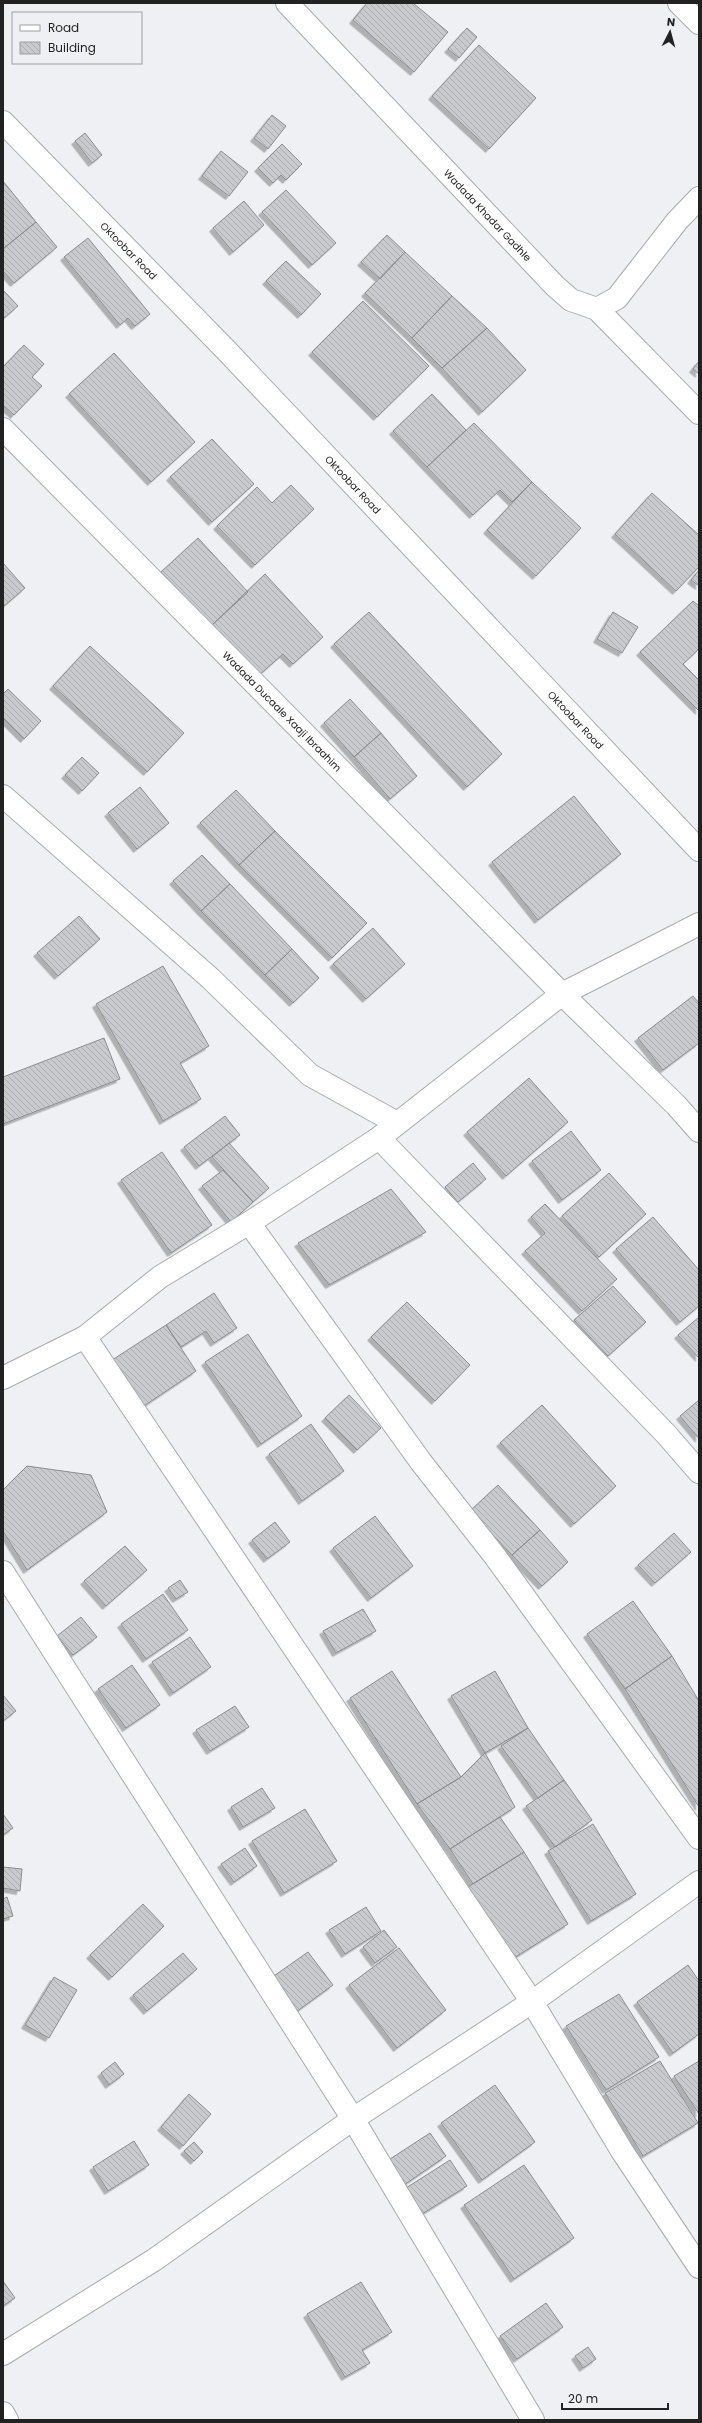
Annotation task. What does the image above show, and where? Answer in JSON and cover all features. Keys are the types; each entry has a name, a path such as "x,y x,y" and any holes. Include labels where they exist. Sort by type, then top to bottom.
{"street":[{"name":"Wadada Khadar Gadhle","path":"287,3 554,286 571,300 597,309 699,413"},
{"path":"678,3 699,23"},
{"name":"Oktoobar Road","path":"3,122 226,350 699,850"},
{"path":"597,309 617,298 677,220 699,198"},
{"name":"Wadada Ducaale Xaaji Ibraahim","path":"3,429 562,994 676,1105 699,1131"},
{"path":"3,796 210,978 310,1075 397,1123"},
{"path":"3,1378 85,1337 160,1277 249,1223 379,1138 562,994 699,924"},
{"path":"379,1138 666,1434 699,1472"},
{"path":"249,1223 421,1462 494,1555 699,1838"},
{"path":"85,1337 532,2002 622,2151 699,2267"},
{"path":"3,1572 353,2119 533,2420"},
{"path":"3,2354 154,2260 353,2119 532,2002 699,1882"},
{"path":"3,2413 7,2420"}],"building":[{"path":"367,3 413,3 448,32 414,72 353,20"},
{"path":"467,28 477,37 459,58 448,49"},
{"path":"479,45 536,98 489,149 432,96"},
{"path":"272,115 286,126 268,149 254,138"},
{"path":"85,133 102,155 92,163 75,141"},
{"path":"282,144 302,164 286,180 281,175 273,183 258,168"},
{"path":"221,151 248,172 229,196 202,176"},
{"path":"3,181 36,222 3,249"},
{"path":"286,190 336,243 312,265 262,212"},
{"path":"244,201 264,225 233,252 213,228"},
{"path":"36,222 57,247 14,283 3,271 3,249"},
{"path":"387,235 405,252 380,279 361,262"},
{"path":"88,238 150,314 135,326 128,318 120,325 64,257"},
{"path":"405,252 452,296 412,338 365,293"},
{"path":"286,261 321,294 301,315 266,281"},
{"path":"3,290 18,306 3,319"},
{"path":"452,296 487,328 442,368 412,338"},
{"path":"363,301 429,366 377,417 312,352"},
{"path":"487,328 526,370 482,412 442,368"},
{"path":"24,345 44,364 32,377 42,386 14,415 3,405 3,367"},
{"path":"114,353 195,442 151,482 69,394"},
{"path":"699,361 699,374 693,369"},
{"path":"432,394 466,430 427,467 393,431"},
{"path":"474,423 532,482 512,502 500,490 473,515 427,467"},
{"path":"212,439 254,484 212,522 170,477"},
{"path":"532,482 581,528 536,576 487,530"},
{"path":"291,485 314,509 255,565 217,526 257,487 272,503"},
{"path":"652,493 699,535 699,567 676,591 615,534"},
{"path":"198,538 248,592 211,626 161,572"},
{"path":"3,563 25,588 3,607"},
{"path":"699,570 699,586 691,580"},
{"path":"265,574 323,637 293,664 283,654 257,677 211,626"},
{"path":"693,601 699,606 699,649 683,664 699,680 699,711 640,652"},
{"path":"369,612 502,754 467,787 334,644"},
{"path":"613,612 638,627 622,653 597,639"},
{"path":"90,646 184,733 147,772 53,686"},
{"path":"8,689 41,721 24,739 3,718 3,694"},
{"path":"350,699 381,733 354,757 324,723"},
{"path":"381,733 417,776 390,799 354,757"},
{"path":"82,757 99,773 82,791 65,775"},
{"path":"140,787 169,823 137,849 108,813"},
{"path":"236,790 275,831 239,865 200,823"},
{"path":"574,796 621,854 538,920 492,862"},
{"path":"275,831 367,923 332,958 239,865"},
{"path":"202,855 230,884 201,911 173,881"},
{"path":"230,884 292,949 265,975 201,911"},
{"path":"79,916 100,939 58,976 37,953"},
{"path":"373,928 405,964 366,999 333,964"},
{"path":"292,949 319,978 293,1003 265,975"},
{"path":"163,966 209,1046 180,1063 201,1099 163,1121 96,1004"},
{"path":"693,996 699,1003 699,1043 663,1070 638,1038"},
{"path":"104,1038 120,1079 3,1124 3,1077"},
{"path":"529,1078 568,1122 506,1176 467,1132"},
{"path":"225,1116 240,1135 199,1166 184,1147"},
{"path":"571,1131 601,1170 562,1200 532,1161"},
{"path":"229,1143 269,1188 253,1202 212,1157"},
{"path":"162,1152 212,1225 171,1253 121,1180"},
{"path":"473,1163 486,1179 458,1202 445,1187"},
{"path":"223,1170 253,1202 231,1222 202,1186"},
{"path":"609,1173 646,1214 599,1257 562,1216"},
{"path":"391,1189 426,1232 329,1285 298,1243"},
{"path":"545,1204 617,1279 582,1311 525,1251 545,1233 531,1217"},
{"path":"653,1217 699,1270 699,1306 680,1322 616,1249"},
{"path":"613,1286 646,1322 608,1356 574,1320"},
{"path":"214,1293 237,1328 214,1343 206,1331 181,1347 166,1325"},
{"path":"407,1302 470,1365 435,1401 371,1337"},
{"path":"699,1317 699,1358 678,1335"},
{"path":"166,1325 196,1371 138,1410 106,1364"},
{"path":"248,1334 302,1416 261,1444 205,1362"},
{"path":"349,1395 381,1428 357,1450 325,1418"},
{"path":"699,1400 699,1439 680,1416"},
{"path":"542,1405 616,1486 574,1524 500,1443"},
{"path":"311,1424 344,1471 302,1501 269,1454"},
{"path":"27,1466 91,1475 107,1512 27,1570 3,1531 3,1490"},
{"path":"498,1485 540,1530 512,1555 470,1511"},
{"path":"375,1516 413,1566 371,1598 333,1548"},
{"path":"275,1522 290,1542 267,1559 252,1540"},
{"path":"540,1530 568,1562 542,1586 512,1555"},
{"path":"674,1533 691,1552 655,1583 638,1565"},
{"path":"125,1546 147,1570 106,1606 84,1581"},
{"path":"180,1580 188,1592 176,1599 168,1588"},
{"path":"163,1594 188,1630 146,1659 121,1624"},
{"path":"633,1601 672,1656 625,1689 587,1634"},
{"path":"363,1609 376,1631 336,1653 323,1631"},
{"path":"81,1617 97,1637 73,1655 57,1636"},
{"path":"190,1637 211,1667 173,1693 152,1662"},
{"path":"672,1656 699,1701 699,1807 625,1689"},
{"path":"132,1665 160,1705 126,1728 98,1689"},
{"path":"392,1671 461,1777 417,1804 350,1698"},
{"path":"495,1671 528,1728 485,1753 451,1696"},
{"path":"3,1695 16,1711 3,1721"},
{"path":"235,1706 249,1727 210,1751 196,1730"},
{"path":"528,1728 564,1780 538,1798 501,1746"},
{"path":"485,1753 515,1807 450,1849 417,1804 461,1777"},
{"path":"564,1780 592,1820 555,1847 526,1806"},
{"path":"262,1788 275,1808 243,1827 231,1807"},
{"path":"305,1809 337,1861 284,1893 252,1841"},
{"path":"3,1814 13,1828 3,1835"},
{"path":"500,1817 524,1852 473,1884 450,1849"},
{"path":"593,1824 636,1894 591,1921 548,1851"},
{"path":"245,1848 257,1866 234,1882 221,1864"},
{"path":"524,1852 568,1924 509,1961 463,1890"},
{"path":"3,1867 22,1869 20,1891 3,1888"},
{"path":"7,1897 13,1916 3,1919 3,1899"},
{"path":"143,1904 164,1926 112,1977 90,1955"},
{"path":"366,1907 381,1931 345,1954 329,1930"},
{"path":"384,1930 397,1947 375,1963 363,1947"},
{"path":"399,1948 446,2010 397,2048 349,1985"},
{"path":"308,1952 333,1985 296,2012 271,1978"},
{"path":"183,1953 197,1969 147,2011 133,1995"},
{"path":"688,1965 699,1981 699,2034 673,2053 637,2002"},
{"path":"54,1977 77,1990 49,2038 25,2025"},
{"path":"619,1994 659,2057 606,2090 566,2026"},
{"path":"660,2061 698,2123 643,2156 605,2093"},
{"path":"699,2061 699,2114 674,2076"},
{"path":"115,2062 124,2074 109,2085 101,2073"},
{"path":"495,2085 535,2142 482,2180 441,2123"},
{"path":"189,2094 211,2114 183,2146 161,2127"},
{"path":"430,2133 446,2156 404,2185 387,2161"},
{"path":"134,2141 149,2165 108,2191 93,2167"},
{"path":"194,2142 203,2152 194,2161 184,2151"},
{"path":"450,2160 467,2186 422,2214 406,2188"},
{"path":"524,2165 574,2238 514,2279 464,2205"},
{"path":"3,2281 15,2298 3,2306"},
{"path":"361,2282 392,2332 362,2350 370,2363 345,2377 307,2314"},
{"path":"546,2303 563,2327 517,2359 500,2336"},
{"path":"588,2347 596,2359 583,2368 575,2356"}]}
